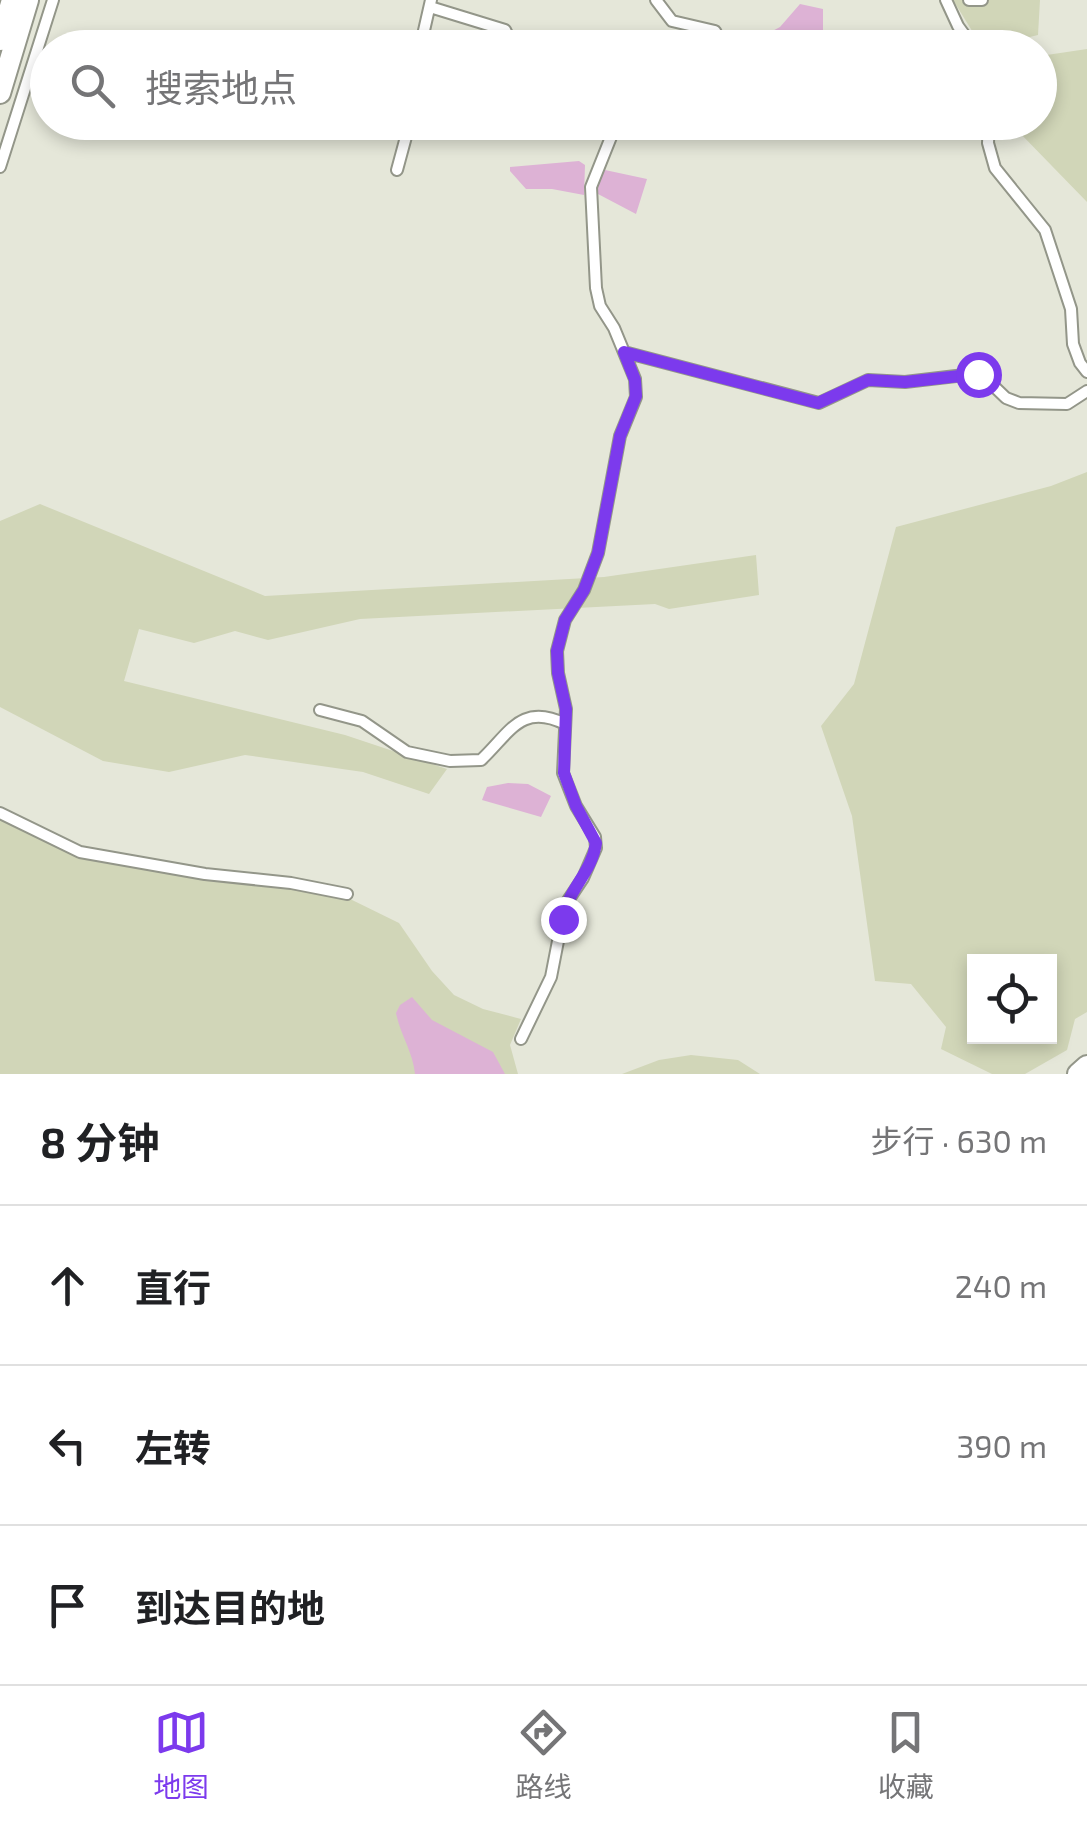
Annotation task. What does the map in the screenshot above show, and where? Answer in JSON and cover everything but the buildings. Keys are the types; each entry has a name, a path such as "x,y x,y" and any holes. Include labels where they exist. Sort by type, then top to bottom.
{"highway":[{"path":"0,40 12,0"},
{"path":"0,93 28,0"},
{"path":"1078,1074 1087,1066"}],"street":[{"path":"43,30 53,0"},
{"path":"656,0 668,18 712,30"},
{"path":"946,0 961,30"},
{"path":"969,0 982,0"},
{"path":"424,30 430,4 505,30"},
{"path":"0,167 30,72"},
{"path":"397,170 405,140"},
{"path":"521,1038 551,977 565,905 596,848 595,837 576,806 564,773 566,724 558,645 565,620 584,590 598,553 620,436 636,396 635,380 624,352 596,295 590,196 609,140"},
{"path":"988,140 996,168 1045,230 1071,309 1073,344 1087,372"},
{"path":"624,352 818,403 868,380 905,382 973,374 981,374 1006,398 1020,403 1067,404 1087,390"},
{"path":"320,710 362,721 408,752 450,761 473,762 484,758 512,724 520,720 544,716 566,724"},
{"path":"0,813 73,850 347,894"}],"green space":[{"path":"953,0 1040,0 1038,30 972,30"},
{"path":"1087,49 1087,202 1027,140 1057,140 1057,53"},
{"path":"1087,472 1087,1012 1075,1019 1067,1050 1025,1074 992,1074 941,1049 946,1027 911,984 875,981 852,816 821,726 854,684 896,527 1051,486"},
{"path":"40,504 265,596 604,577 756,555 759,595 669,609 655,604 360,619 268,640 235,631 194,643 139,629 124,681 345,735 447,769 429,794 363,772 245,755 169,772 103,761 0,707 0,521"},
{"path":"0,817 72,853 346,897 399,923 454,995 483,1009 521,1019 510,1045 518,1074 0,1074"},
{"path":"691,1055 738,1060 760,1074 622,1074 659,1060"}],"shaded area":[{"path":"800,4 823,9 823,30 774,30"},
{"path":"579,161 585,165 584,195 526,189 510,171 510,167"},
{"path":"605,170 647,179 636,214 598,194"},
{"path":"528,784 551,796 541,817 482,800 487,787"},
{"path":"412,997 432,1020 493,1052 505,1074 415,1074 396,1013"}],"route":[{"path":"563,919 565,905 583,878 596,843 576,806 562,763 566,709 558,673 558,645 565,620 592,572 604,534 620,436 636,396 635,380 624,352 636,352 818,403 868,380 905,382 978,374"}]}
